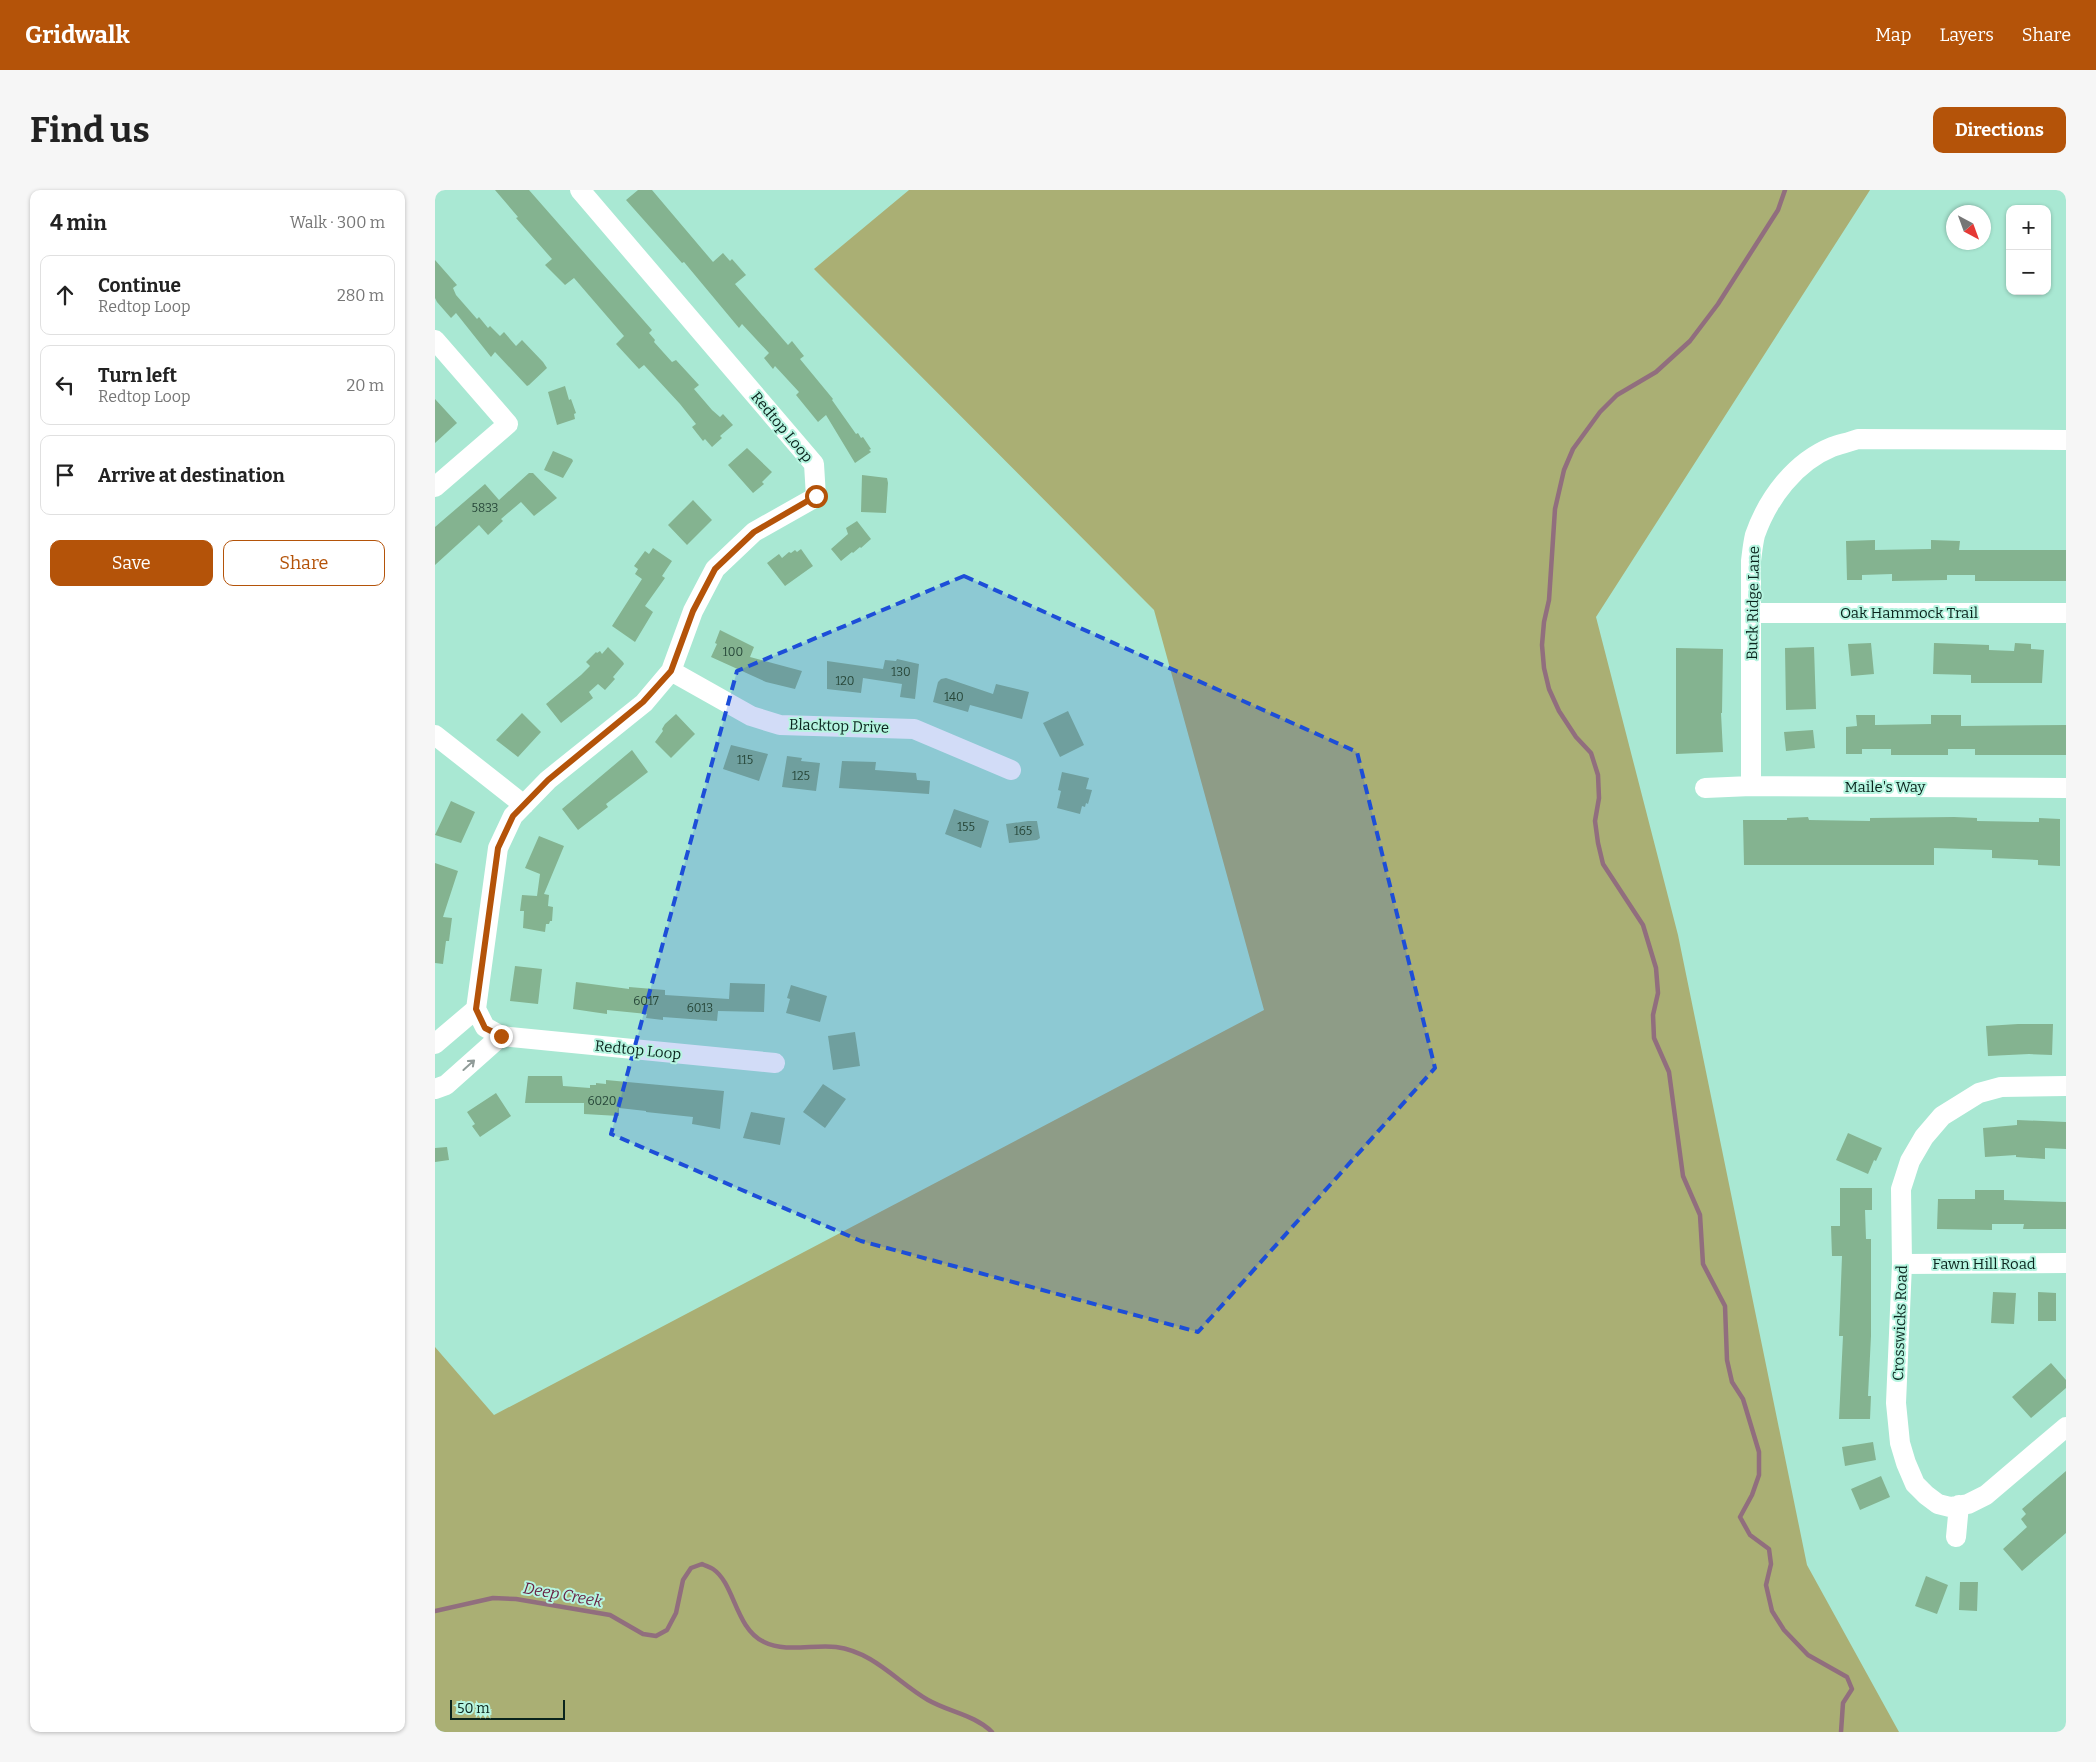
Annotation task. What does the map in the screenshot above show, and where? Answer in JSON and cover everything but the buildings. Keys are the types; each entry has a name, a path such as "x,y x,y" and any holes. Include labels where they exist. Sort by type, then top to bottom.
{"street":[{"name":"Redtop Loop","path":"476,1009 498,848 513,816 548,780 643,702 671,671 693,611 715,569 754,532 816,496 814,464 580,190"},
{"path":"435,340 508,424 435,487"},
{"name":"Buck Ridge Lane","path":"1751,786 1751,562 1755,536 1770,501 1787,479 1805,463 1831,448 1858,439 2066,440"},
{"name":"Oak Hammock Trail","path":"1752,613 2066,613"},
{"name":"Blacktop Drive","path":"671,671 751,716 780,725 914,728 1011,770"},
{"path":"435,736 524,805"},
{"name":"Maile's Way","path":"1705,788 1751,786 2066,788"},
{"path":"435,1044 476,1009 485,1028 501,1036 446,1085 435,1089"},
{"name":"Redtop Loop","path":"501,1036 775,1063"},
{"name":"Crosswicks Road","path":"2066,1086 2001,1087 1979,1093 1942,1116 1924,1137 1909,1161 1901,1189 1903,1264 1896,1403 1905,1462 1915,1484 1925,1495 1939,1504 1950,1506 1968,1504 1986,1495 2066,1427"},
{"name":"Fawn Hill Road","path":"1903,1264 2066,1264"},
{"path":"1955,1537 1959,1505"}],"highlighted area":[{"path":"964,576 1357,752 1435,1068 1198,1332 861,1241 611,1134 737,671"}],"green space":[{"path":"909,190 1870,190 1596,617 1678,935 1807,1565 1899,1732 435,1732 435,1347 494,1415 1264,1010 1154,610 814,269"}],"waterway":[{"path":"1785,190 1778,210 1718,304 1690,341 1656,372 1617,395 1600,412 1573,449 1564,470 1555,509 1549,600 1544,622 1542,645 1544,668 1549,689 1559,711 1576,737 1591,753 1598,775 1599,798 1595,821 1603,864 1643,925 1656,968 1658,993 1653,1015 1654,1038 1669,1072 1683,1176 1700,1215 1703,1264 1725,1306 1727,1360 1732,1382 1743,1399 1759,1452 1759,1475 1752,1495 1740,1517 1750,1535 1769,1549 1771,1564 1766,1585 1772,1611 1784,1630 1808,1655 1847,1677 1852,1689 1843,1703 1841,1732"},
{"name":"Deep Creek","path":"435,1611 493,1598 516,1599 610,1615 643,1634 656,1636 667,1630 676,1613 683,1580 691,1568 702,1564 713,1569 720,1576 747,1627 764,1642 791,1648 827,1646 850,1650 874,1661 928,1700 970,1718 992,1732"}],"route":[{"path":"501,1036 485,1028 476,1009 498,848 513,816 548,780 643,702 671,671 693,611 715,569 754,532 816,496"}]}
